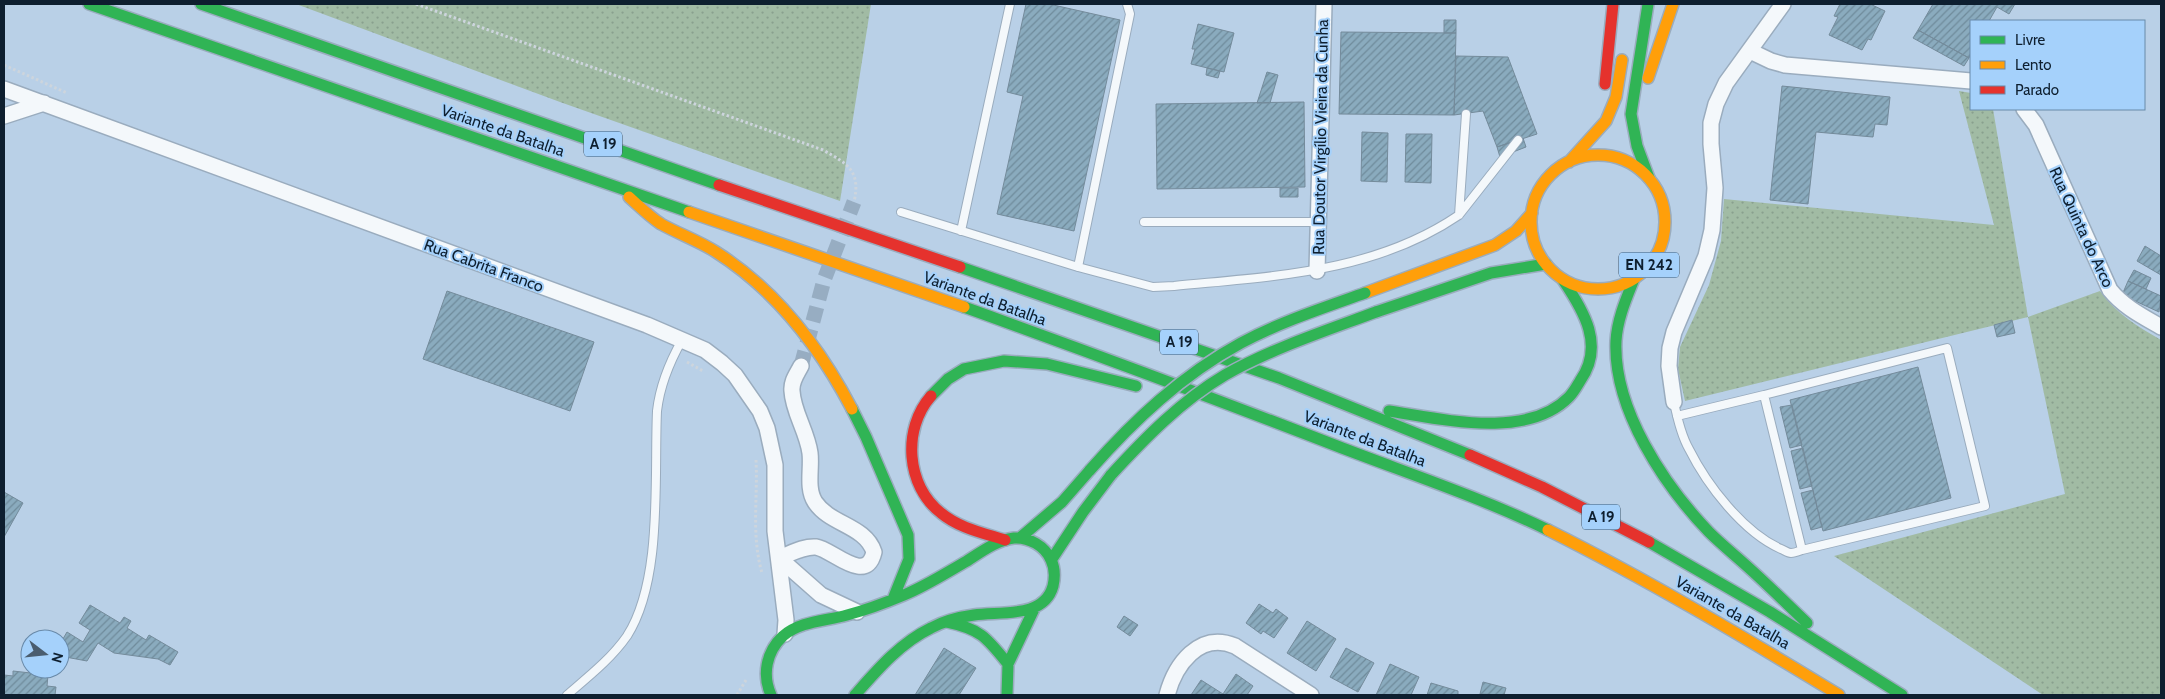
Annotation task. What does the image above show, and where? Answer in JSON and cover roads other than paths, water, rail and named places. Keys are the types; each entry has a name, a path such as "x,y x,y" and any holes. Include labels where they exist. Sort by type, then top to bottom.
{"main road":[{"name":"Variante da Batalha","path":"89,4 936,297 1331,442 1523,518 1662,590 1738,633 1839,695"},
{"name":"Variante da Batalha","path":"200,4 826,222 1127,324 1350,404 1541,487 1613,523 1676,557 1838,654 1902,695"},
{"path":"1591,136 1604,96 1612,4"},
{"name":"EN 242","path":"1648,4 1631,114 1637,146 1648,178"},
{"name":"EN 242","path":"1634,128 1653,60 1673,4"},
{"name":"EN 242","path":"1569,162 1606,121 1611,109 1624,50"},
{"name":"EN 242","path":"1603,155 1620,158 1635,166 1648,178 1661,197 1666,220 1662,243 1651,264 1634,279 1617,287 1599,290 1580,287 1563,280 1546,264 1536,249 1532,231 1532,213 1538,192 1551,174 1569,162 1586,156 1603,155"},
{"path":"616,186 660,223 715,251 744,272 780,306 815,347 833,373 866,437 908,535 909,559 893,600"},
{"path":"771,695 765,680 765,667 777,644 785,634 795,629 893,600 948,573 1005,540 1021,537 1062,502 1139,416 1208,362 1282,324 1495,245 1516,231 1532,213"},
{"path":"1052,559 1082,512 1111,474 1136,448 1174,413 1241,366 1278,349 1376,312 1491,273 1546,264"},
{"path":"1634,279 1622,310 1616,343 1620,381 1626,403 1641,436 1659,469 1680,498 1709,532 1760,578 1838,654"},
{"path":"1350,404 1447,420 1494,424 1512,422 1546,413 1561,404 1575,391 1590,363 1592,346 1590,327 1583,309 1563,280"},
{"path":"1005,540 945,517 930,502 915,477 912,466 912,436 920,410 935,390 948,378 971,366 1028,360 1062,366 1134,386 1168,381"},
{"path":"854,695 875,670 905,642 926,629 946,621 984,612 1035,607 1043,602 1052,587 1055,575 1052,559 1041,546 1021,537"},
{"path":"1007,695 1008,664 1035,607"},
{"path":"946,621 980,631 1008,664"},
{"path":"756,695 765,680"}],"street":[{"name":"Rua Doutor Virgílio Vieira da Cunha","path":"1317,271 1324,4"},
{"path":"1675,409 1669,366 1670,348 1674,332 1706,256 1712,230 1715,188 1711,123 1716,104 1726,83 1783,4"},
{"path":"1750,51 1785,65 1970,81"},
{"name":"Rua Cabrita Franco","path":"4,89 647,325 705,350 729,369 749,392 767,428 775,465 775,531 786,620 785,634"},
{"path":"4,116 44,103"},
{"name":"Rua Quinta do Arco","path":"2025,110 2036,125 2110,290 2118,300 2133,311 2161,327"},
{"path":"801,366 794,379 792,390 794,403 807,438 810,454 811,488 814,500 834,519 864,535 874,552 869,562 862,566 847,563 829,552 815,547 807,547 779,558 821,595 857,612"},
{"path":"1167,695 1176,670 1188,656 1203,646 1222,642 1235,646 1311,695"}],"lane":[{"path":"961,231 1010,4"},
{"path":"1078,268 1130,14 1127,4"},
{"path":"1459,215 1466,114"},
{"path":"902,212 1078,268 1153,287 1317,271 1414,242 1459,215 1518,140"},
{"path":"1144,222 1318,222"},
{"path":"568,695 614,652 627,635 643,599 651,566 659,393 682,340"},
{"path":"1948,348 1985,506 1791,553 1771,544 1747,526 1702,474 1688,448 1675,409 1764,395 1948,348"},
{"path":"1764,395 1802,550"}],"tunnel":[{"path":"801,366 824,280 854,202"}]}
